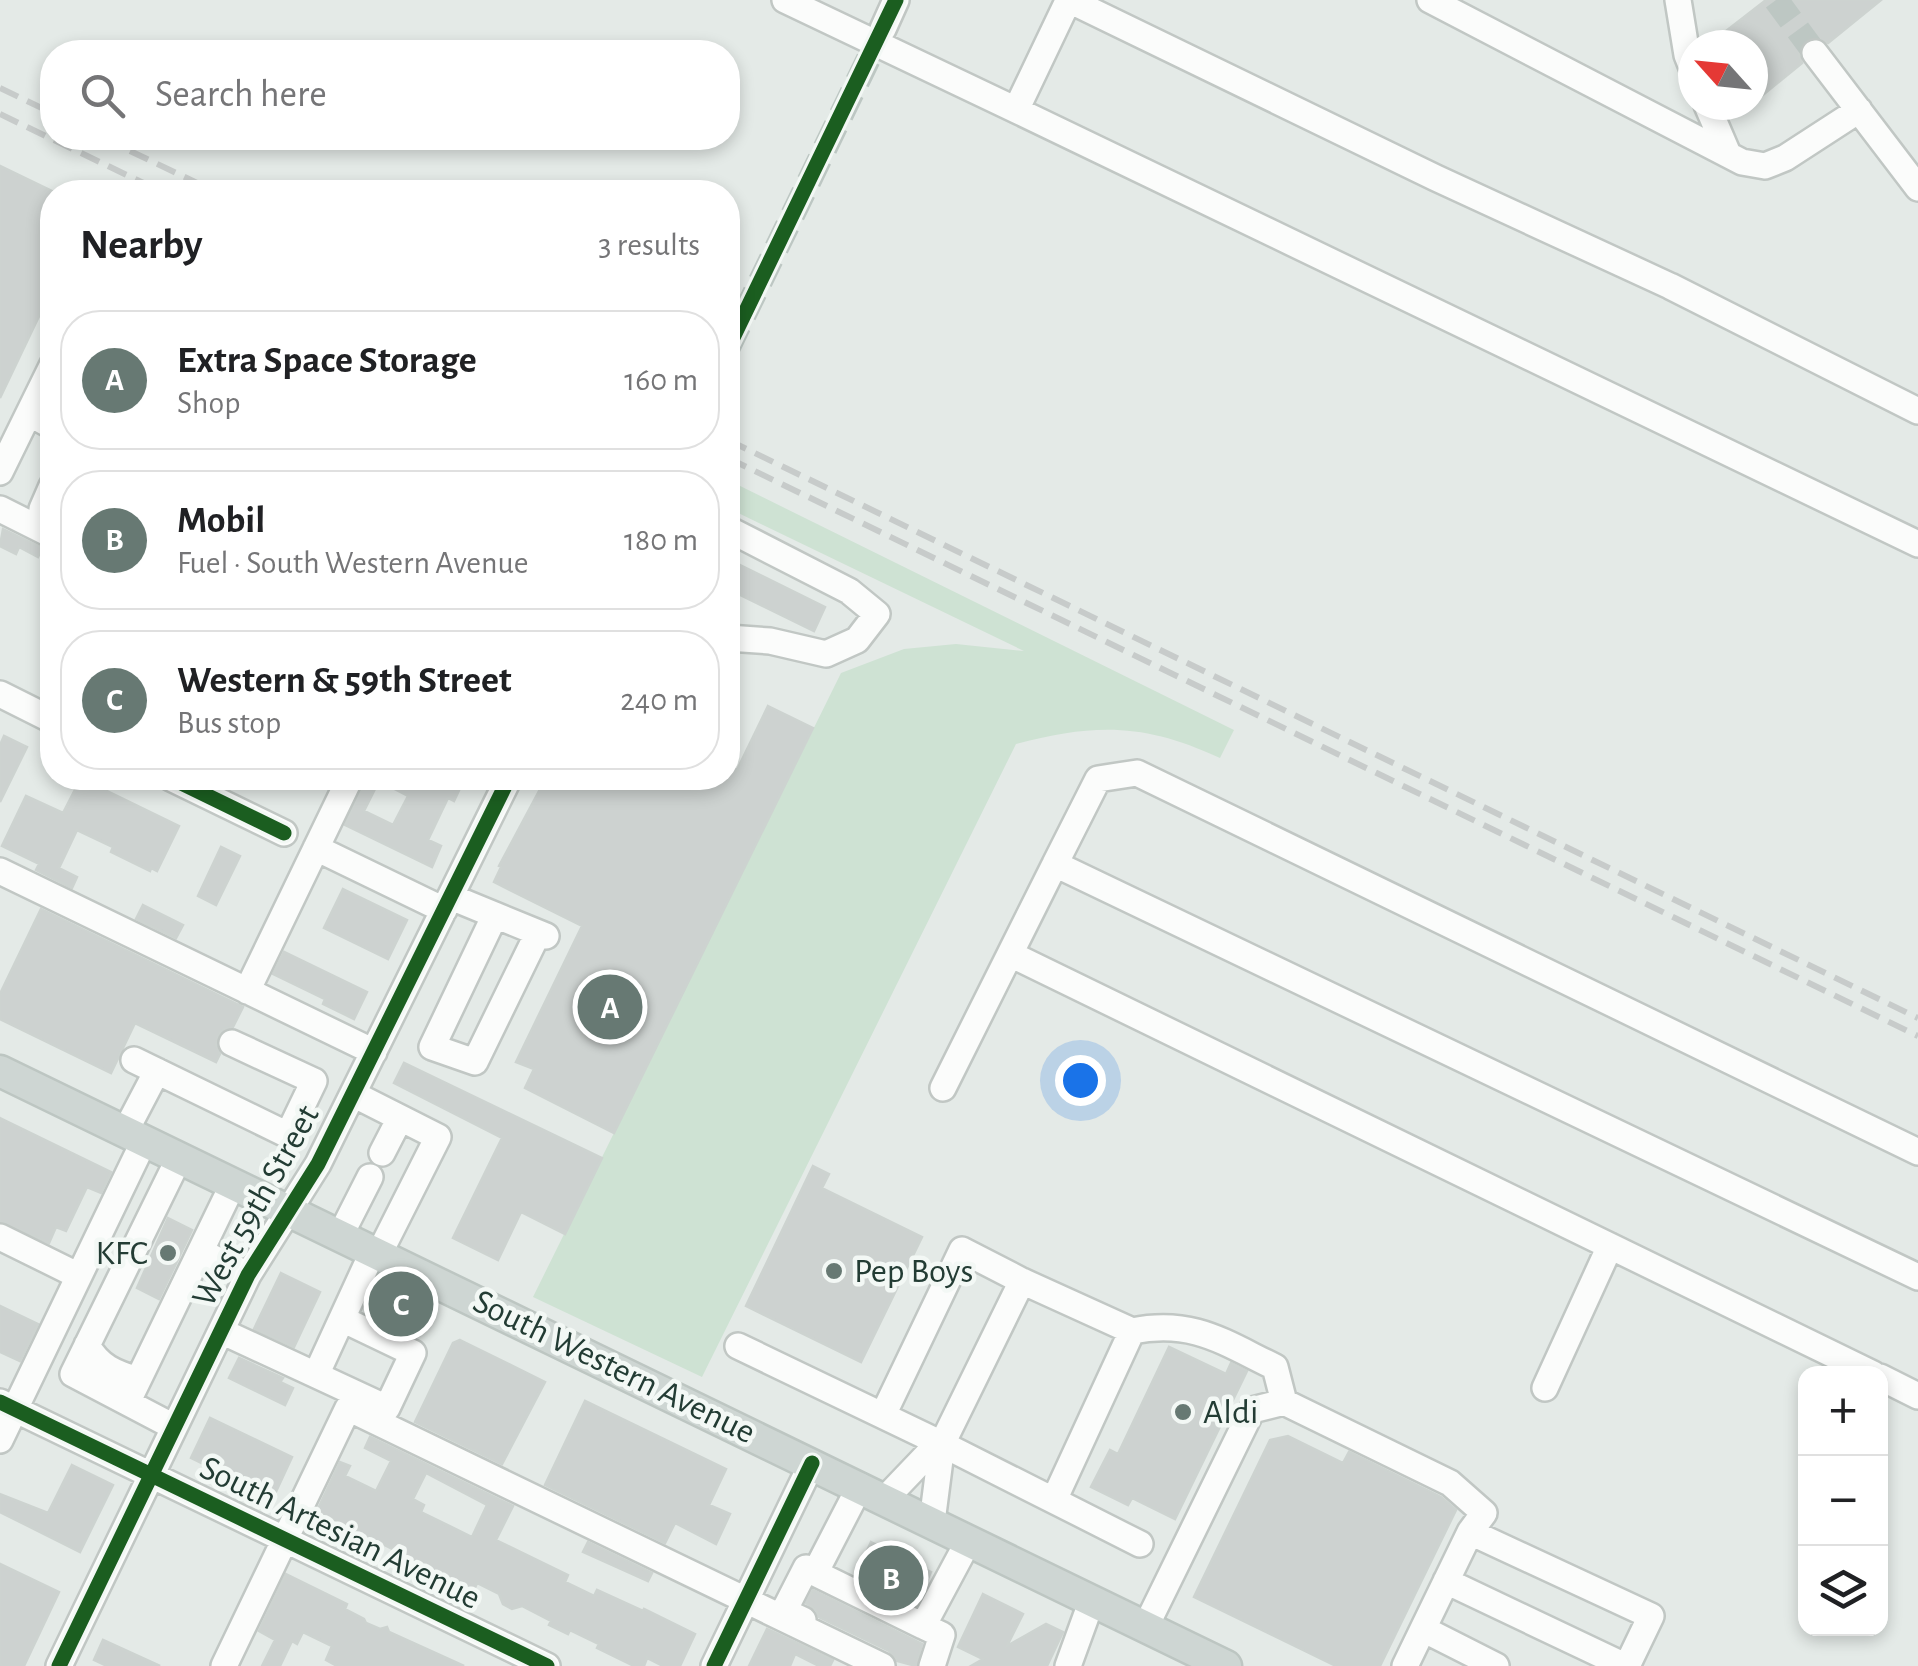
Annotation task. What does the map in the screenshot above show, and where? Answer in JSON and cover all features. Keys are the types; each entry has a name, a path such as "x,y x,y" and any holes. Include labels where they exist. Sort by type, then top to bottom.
{"main road":[{"name":"South Western Avenue","path":"0,1071 1146,1626 1181,1656 1226,1666"}],"street":[{"path":"786,0 1918,544"},
{"path":"883,0 877,27 896,0"},
{"path":"1016,110 1069,0 1436,178 1670,286 1918,410"},
{"path":"1430,0 1742,162 1765,166 1785,158 1859,110"},
{"path":"1678,0 1682,30"},
{"path":"1815,53 1918,188"},
{"path":"1714,120 1728,154"},
{"path":"0,472 40,391"},
{"path":"29,413 40,419"},
{"path":"0,509 40,529"},
{"path":"740,535 849,590 877,614 858,640 826,654 770,641 740,639"},
{"path":"0,694 40,714"},
{"path":"943,1088 1098,779 1137,774 1918,1152"},
{"path":"195,790 284,833"},
{"path":"247,991 344,790"},
{"name":"West 59th Street","path":"59,1666 248,1275 318,1164 503,790"},
{"path":"316,848 447,904 495,915 542,935 475,1062 432,1048 495,915"},
{"path":"1055,864 1918,1277"},
{"path":"0,871 374,1052"},
{"path":"1010,954 1857,1366"},
{"path":"0,1440 7,1405 79,1276 135,1136 145,1066 288,1135 314,1081 232,1043"},
{"path":"316,1374 438,1137 353,1094"},
{"path":"382,1153 400,1118"},
{"path":"174,1428 133,1391 72,1374 179,1158"},
{"path":"340,1236 370,1177"},
{"path":"133,1391 233,1184"},
{"path":"0,1237 79,1276"},
{"path":"1545,1388 1610,1246"},
{"path":"883,1415 962,1250 1132,1331 1197,1330 1275,1367 1284,1402"},
{"path":"201,1252 248,1275"},
{"path":"932,1522 942,1444 1022,1281"},
{"path":"221,1331 387,1408 413,1353 342,1318"},
{"path":"1054,1500 1132,1331"},
{"path":"738,1346 1140,1544"},
{"path":"1888,1381 1918,1396"},
{"path":"1146,1626 1252,1410 1284,1402 1450,1483 1477,1522 1651,1616 1626,1666 1446,1581"},
{"name":"South Artesian Avenue","path":"7,1405 546,1666"},
{"path":"224,1666 348,1408 882,1666"},
{"path":"815,1574 873,1493 942,1444"},
{"path":"714,1666 812,1463"},
{"path":"1405,1666 1477,1522"},
{"path":"923,1626 969,1540"},
{"path":"902,1666 784,1611 806,1568 942,1635 932,1666"},
{"path":"1068,1666 1092,1600"},
{"path":"1423,1629 1496,1666"}],"green space":[{"path":"740,486 1234,730 1220,758 1168,738 1120,730 1071,732 1016,744 702,1377 533,1297 841,673 904,649 956,644 1024,651 740,514"}],"building":[{"path":"1766,0 1881,0 1828,43 1814,37 1804,41 1799,54 1802,63 1768,91 1768,30 1727,30"},
{"path":"0,166 40,185 40,314 0,398"},
{"path":"3,529 40,547 40,552 38,557 19,547 16,554 0,546"},
{"path":"740,565 825,607 814,631 740,595"},
{"path":"768,706 813,728 614,1133 525,1088 534,1069 516,1062 582,926 494,882 499,866 540,790 740,790 740,764"},
{"path":"4,736 27,747 0,802 0,745"},
{"path":"75,790 105,790 179,826 157,871 111,852 113,847 77,830 59,868 77,877 72,888 36,870 39,864 2,846 26,796 63,813"},
{"path":"361,790 374,790 364,811 393,825 408,796 396,790 459,790 454,801 448,798 428,840 441,846 432,867 345,825"},
{"path":"221,847 240,856 216,905 198,896"},
{"path":"343,889 407,920 388,959 324,928"},
{"path":"143,905 183,925 176,938 136,919"},
{"path":"41,909 243,1007 233,1027 218,1035 216,1045 220,1054 216,1062 135,1023 111,1073 0,1019 0,994"},
{"path":"284,952 367,992 354,1019 323,1004 325,999 273,974"},
{"path":"404,1063 602,1158 565,1234 521,1212 498,1260 453,1238 502,1138 394,1083"},
{"path":"0,1118 111,1172 101,1193 87,1187 66,1231 56,1227 49,1243 0,1221"},
{"name":"Pep Boys","path":"813,1166 829,1174 822,1188 922,1237 861,1362 746,1306"},
{"name":"KFC","path":"168,1218 192,1230 159,1299 137,1288"},
{"path":"281,1273 320,1292 294,1347 254,1329"},
{"path":"0,1306 38,1324 20,1361 0,1352"},
{"path":"460,1340 545,1382 502,1464 415,1422 453,1343"},
{"name":"Aldi","path":"1169,1347 1226,1374 1231,1363 1247,1371 1175,1519 1132,1498 1128,1505 1091,1487 1110,1450 1118,1454"},
{"path":"239,1358 283,1378 280,1382 293,1388 285,1405 229,1378"},
{"path":"585,1401 726,1469 709,1505 730,1514 716,1544 675,1523 665,1543 545,1485"},
{"path":"210,1418 292,1457 273,1498 191,1458"},
{"path":"1288,1436 1343,1463 1349,1452 1441,1497 1456,1510 1380,1666 1336,1666 1194,1597 1270,1440"},
{"path":"370,1437 513,1506 496,1540 568,1575 565,1582 594,1596 597,1590 695,1634 680,1666 663,1666 647,1658 644,1666 634,1666 570,1630 568,1634 549,1625 551,1621 522,1606 512,1609 503,1604 499,1594 477,1583 474,1590 317,1511 340,1462 350,1466 345,1476 376,1491 391,1461 365,1448","holes":["426,1473 487,1505 472,1537 421,1512 424,1505 413,1499"]},
{"path":"72,1465 113,1485 80,1552 0,1512 0,1494 48,1513"},
{"path":"588,1542 652,1573 648,1581 583,1552"},
{"path":"871,1542 931,1572 916,1604 856,1575"},
{"path":"0,1564 59,1592 24,1666 0,1666"},
{"path":"286,1574 347,1604 345,1609 366,1623 380,1629 387,1627 389,1632 464,1666 337,1666 326,1660 332,1646 303,1632 297,1644 292,1641 280,1666 262,1666 275,1640 259,1631"},
{"path":"813,1590 922,1644 916,1666 897,1661 889,1651 819,1617 806,1603"},
{"path":"983,1594 1023,1614 1007,1646 1046,1624 1063,1632 1047,1666 971,1666 983,1659 958,1647"},
{"path":"767,1629 833,1660 830,1666 819,1666 795,1654 790,1666 749,1666"},
{"path":"103,1640 160,1666 107,1666 94,1660"}],"tunnel":[{"path":"1776,0 1815,53"},
{"path":"740,323 883,29"}],"railway":[{"path":"0,88 40,107"},
{"path":"0,114 40,133"},
{"path":"75,150 137,180"},
{"path":"128,150 191,180"},
{"path":"740,446 1918,1018"},
{"path":"740,464 1918,1036"}],"cycle path":[{"path":"740,323 896,0"},
{"path":"196,790 284,833"},
{"path":"59,1666 248,1275 318,1164 503,790"},
{"path":"0,1402 547,1666"},
{"path":"714,1666 812,1463"}],"place":[{"name":"Extra Space Storage","path":"610,1007"},
{"name":"KFC","path":"168,1253"},
{"name":"Pep Boys","path":"834,1271"},
{"name":"Western & 59th Street","path":"401,1304"},
{"name":"Aldi","path":"1183,1412"},
{"name":"Mobil","path":"891,1578"}]}
